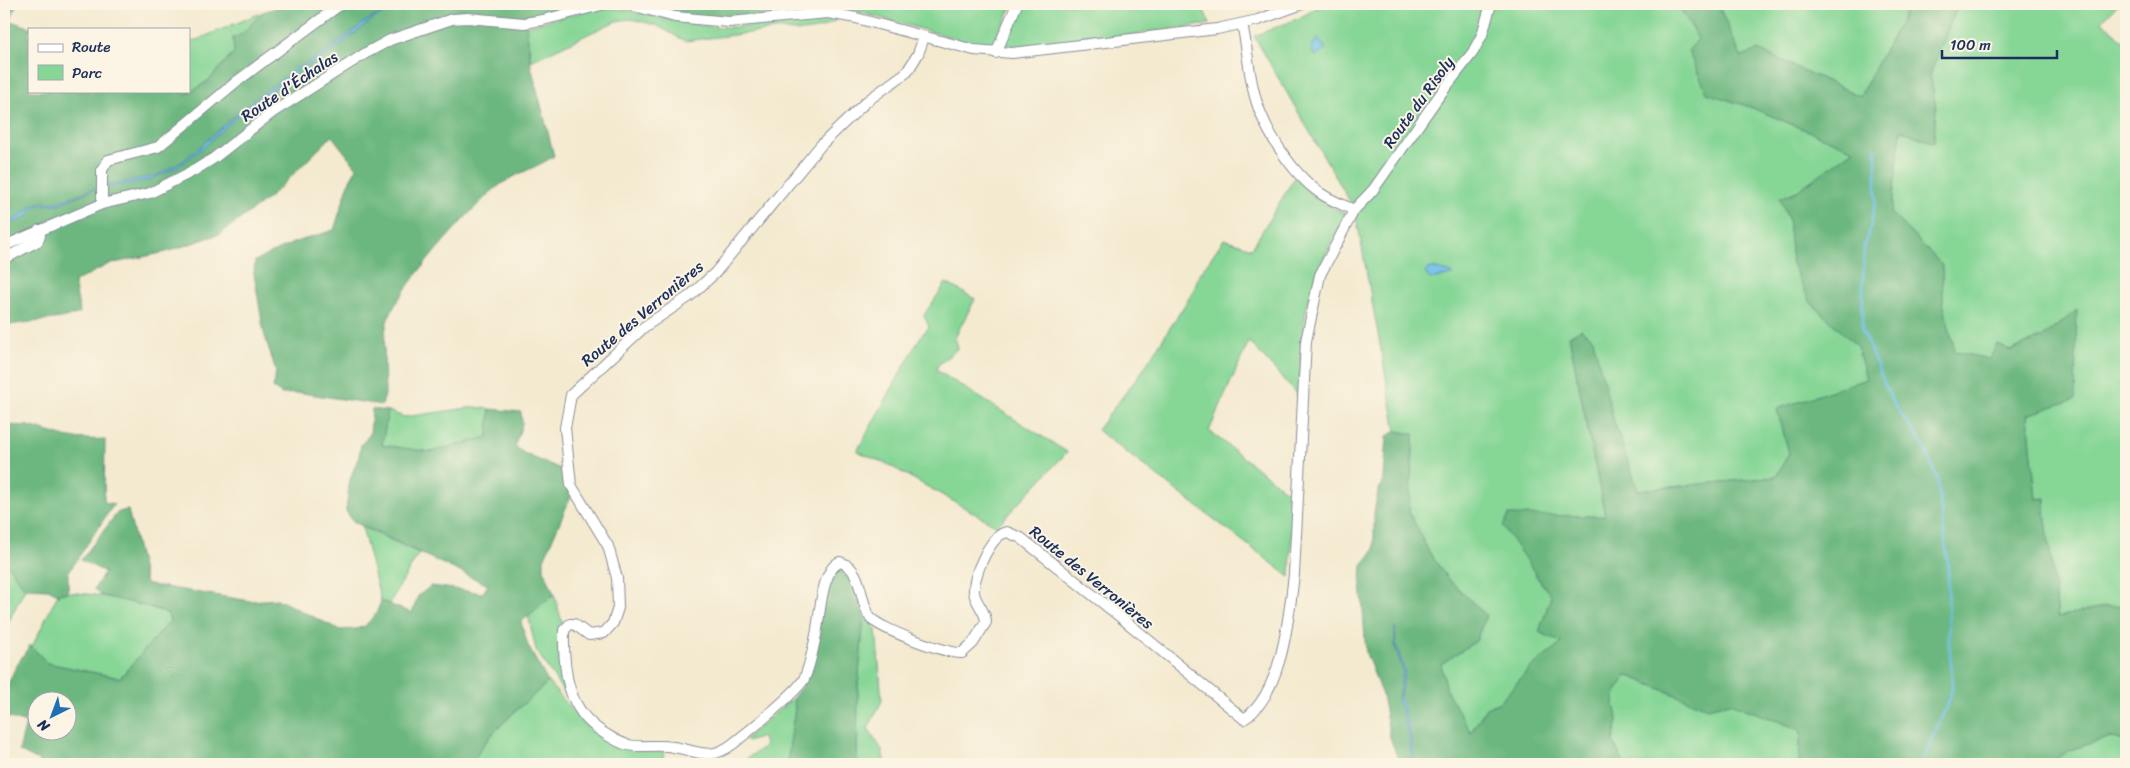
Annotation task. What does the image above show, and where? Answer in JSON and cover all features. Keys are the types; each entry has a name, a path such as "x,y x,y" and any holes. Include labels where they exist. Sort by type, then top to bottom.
{"street":[{"path":"102,204 102,170 108,160 158,147 236,82 342,4"},
{"name":"Route d'Échalas","path":"4,246 102,204 150,193 195,170 214,158 273,112 366,53 390,40 452,19 468,18 524,22 543,20 605,4"},
{"path":"627,4 694,20 729,22 818,12 856,18 974,50 996,53 1066,48 1242,24 1274,16 1302,4"},
{"path":"996,53 1017,4"},
{"name":"Route du Risoly","path":"1354,210 1373,190 1439,96 1473,52 1482,35 1491,4"},
{"path":"1242,24 1253,88 1261,115 1275,140 1303,178 1321,194 1354,210"},
{"name":"Route des Verronières","path":"924,37 913,64 907,72 867,101 821,145 715,273 690,296 644,327 571,395 565,428 571,485 608,546 617,578 620,599 613,623 604,633 590,635 574,624 567,626 564,630 565,666 572,695 581,714 597,729 616,740 636,746 671,746 705,754 718,751 733,744 790,694 804,678 816,634 827,579 833,566 840,562 852,569 868,615 874,622 918,641 962,654 973,643 986,622 976,599 976,574 997,537 1007,532 1020,538 1123,619 1244,719 1250,715 1264,697 1276,671 1283,645 1293,585 1303,379 1311,308 1323,267 1354,210"},
{"path":"4,259 38,241 39,230"}],"green space":[{"path":"4,4 17,4 10,21 33,28 28,28 28,92 181,92 187,94 208,81 234,52 233,38 242,34 263,12 287,4 569,4 540,17 525,16 531,66 554,156 504,182 485,197 435,251 404,292 393,309 385,330 385,395 382,405 302,393 282,394 273,388 276,371 264,333 254,274 255,261 293,243 334,230 350,180 357,168 332,136 270,197 220,234 166,252 109,264 74,282 80,313 62,318 4,326"},
{"path":"653,4 807,4 806,7 768,16 729,18 690,15"},
{"path":"807,4 1013,4 995,42 990,46 983,46 851,10 806,7"},
{"path":"1023,4 1201,4 1210,24 1076,42 1021,47 1005,45 1011,23"},
{"path":"1324,4 1678,4 1699,39 1707,93 1750,107 1854,150 1797,191 1780,199 1788,218 1792,263 1810,302 1857,346 1867,379 1777,409 1789,453 1776,477 1638,490 1614,422 1569,336 1605,516 1535,575 1551,596 1563,643 1530,668 1500,702 1486,708 1470,734 1447,691 1441,664 1476,641 1486,615 1447,578 1429,552 1409,512 1414,434 1396,431 1355,210 1254,36 1299,18"},
{"path":"1678,4 1718,4 1741,57 1758,50 1860,96 1910,4 1958,4 1930,75 1936,108 1934,143 1901,130 1891,213 1942,265 1943,303 1955,352 1990,359 1997,344 2010,351 2043,337 2077,310 2075,399 2028,415 2036,499 2046,498 2045,511 2058,617 2104,607 2126,606 2126,742 2111,737 2073,749 2046,764 1799,764 1801,730 1730,703 1707,708 1627,675 1616,691 1614,705 1618,721 1613,741 1624,764 1400,764 1390,737 1382,695 1366,653 1361,582 1362,566 1374,549 1374,513 1378,492 1384,478 1387,436 1396,431 1414,434 1409,512 1429,552 1447,578 1486,615 1476,641 1441,664 1447,691 1471,733 1486,708 1500,702 1530,668 1562,643 1539,632 1551,596 1503,527 1509,515 1605,516 1569,336 1581,329 1593,339 1614,422 1638,490 1776,477 1789,453 1777,409 1866,379 1857,346 1810,302 1792,263 1788,218 1780,198 1797,191 1854,150 1750,107 1707,93 1688,51 1698,39"},
{"path":"1718,4 1910,4 1860,96 1758,50 1741,58"},
{"path":"1958,4 2118,4 2102,21 2126,44 2126,80 2123,84 2126,89 2126,606 2104,607 2058,617 2045,511 2046,498 2036,499 2028,415 2076,311 2043,337 2009,351 1997,344 1990,359 1955,352 1943,303 1942,265 1891,213 1901,130 1933,143 1936,108 1930,75"},
{"path":"598,8 629,10 703,26 719,27 837,19 825,26 811,30 795,31 782,29 685,41 656,25 631,19 616,21 531,61 526,26"},
{"path":"263,12 242,34 233,38 234,52 208,81 187,94 181,92 190,92 190,43"},
{"path":"1295,177 1317,199 1345,213 1345,218 1316,275 1309,298 1302,340 1300,398 1249,341 1209,431 1293,496 1290,577 1097,430 1143,370 1193,292 1199,275 1224,239 1252,248"},
{"path":"946,283 975,299 955,337 958,348 938,365 936,370 1067,452 997,526 889,465 857,451 921,336 929,327 924,315"},
{"path":"475,407 490,409 488,437 431,452 382,445 388,411 404,417"},
{"path":"372,409 388,411 382,445 431,452 488,437 490,409 521,412 522,424 515,446 525,454 561,469 571,496 544,559 544,569 554,594 521,622 528,646 548,682 495,731 485,743 473,764 44,764 19,751 26,723 4,716 4,705 11,678 30,645 47,663 120,678 170,621 168,614 154,608 100,595 94,589 105,572 81,560 118,512 128,510 146,584 250,601 277,599 340,630 356,629 365,626 376,614 381,601 412,613 418,596 431,586 483,593 488,585 352,521 346,511 350,479 361,445 370,434"},
{"path":"4,425 29,426 69,438 105,440 104,502 114,504 68,573 68,592 58,594 48,589 25,588 4,560"},
{"path":"362,527 419,553 389,604 381,601"},
{"path":"4,560 25,588 4,631"},
{"path":"841,567 848,571 852,577 864,616 858,686 857,764 787,764 795,708 793,698 802,686 830,579 836,569"},
{"path":"68,592 131,602 168,614 170,621 120,678 47,663 32,647 58,594"},
{"path":"554,594 562,622 568,693 564,693 536,650 528,615"},
{"path":"864,616 876,629 882,701 868,728 882,750 885,764 857,764 858,686"},
{"path":"1627,675 1707,708 1730,703 1801,730 1799,764 1624,764 1613,741 1618,721 1614,705 1616,691"},
{"path":"548,682 575,713 611,742 664,747 663,764 473,764 485,743 495,732"},
{"path":"793,698 795,708 787,764 739,764 765,746 763,737 747,742 745,739"},
{"path":"2111,737 2126,742 2126,764 2046,764 2073,749"}],"water":[{"path":"399,4 406,4 374,18 323,58 299,70 242,111 204,147 177,167 150,180 102,188 103,186 155,176 180,163 244,107 296,69 324,54 366,21"},
{"path":"1318,38 1326,49 1317,56 1314,55 1311,48"},
{"path":"96,188 59,204 38,205 24,218 4,227 38,203 58,202"},
{"path":"1433,268 1452,273 1453,275 1430,279 1425,273 1428,269"},
{"path":"1395,627 1396,645 1405,672 1400,696 1411,737 1415,764 1412,761 1409,737 1398,699 1403,671 1395,646"}],"waterway":[{"path":"1876,149 1876,198 1871,225 1864,245 1862,330 1892,401 1923,445 1937,477 1948,566 1949,643 1953,684 1950,698 1921,764"}]}
